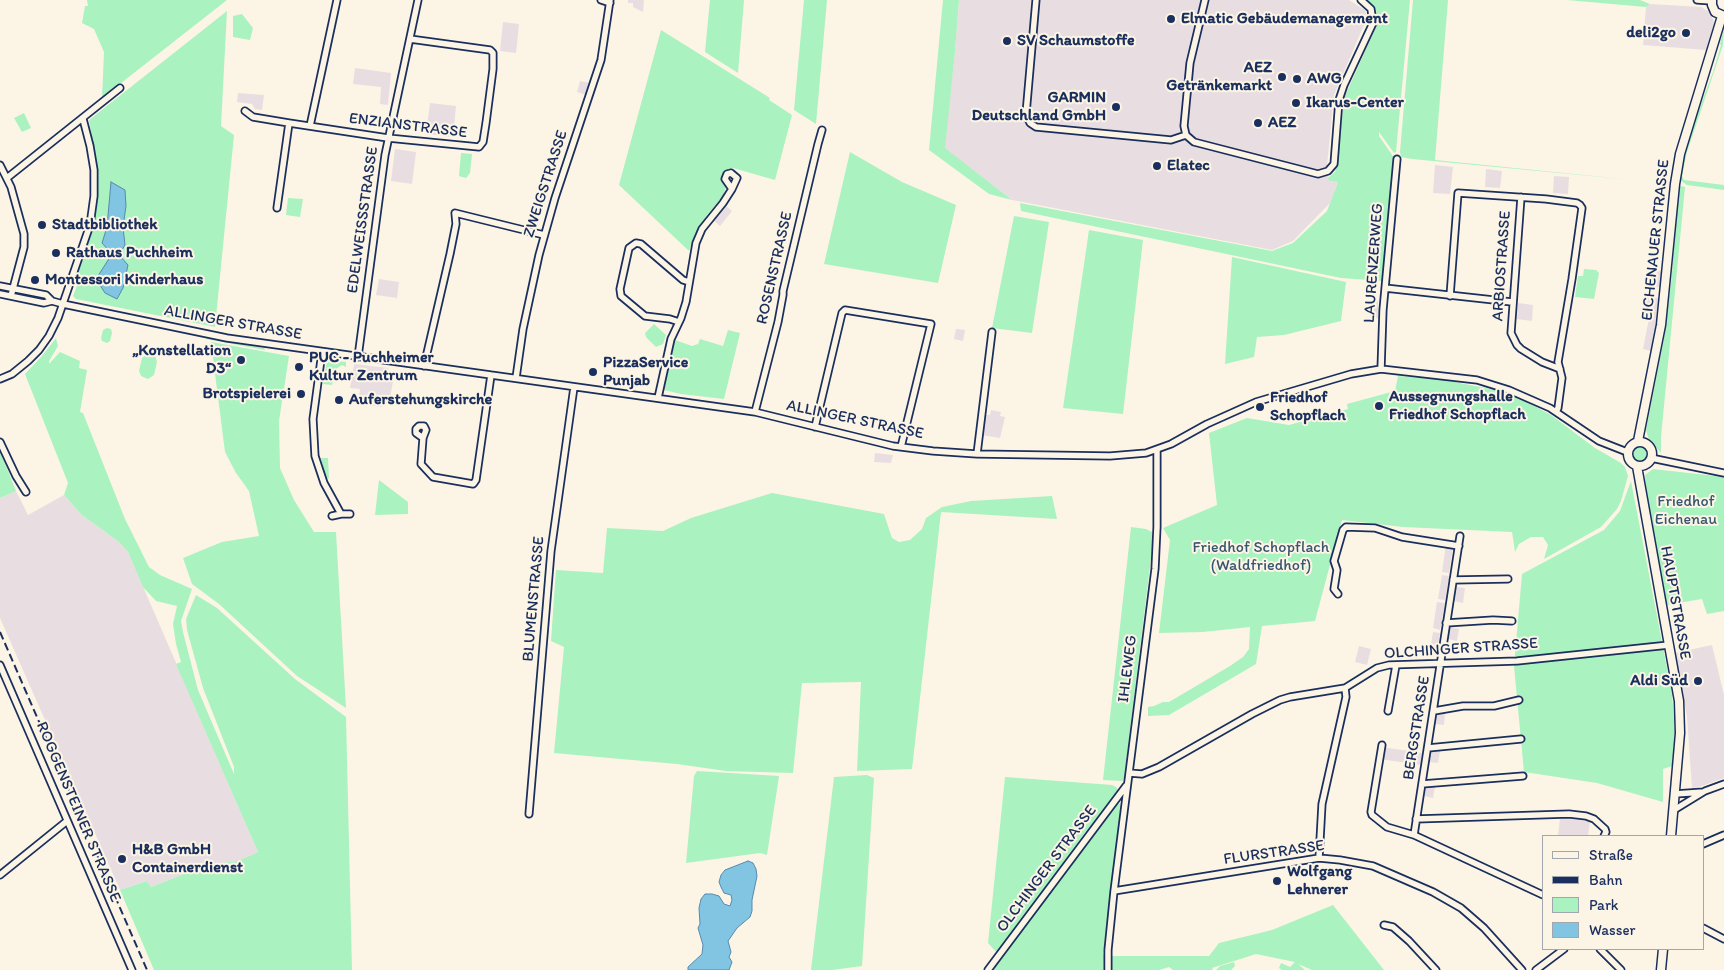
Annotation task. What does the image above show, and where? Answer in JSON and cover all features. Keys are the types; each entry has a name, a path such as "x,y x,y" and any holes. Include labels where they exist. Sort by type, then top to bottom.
{"main road":[{"path":"1712,1 1715,12 1723,16"},
{"name":"EICHENAUER STRASSE","path":"1638,441 1661,325 1675,184 1680,154 1723,16"},
{"path":"1638,441 1648,444 1652,452 1651,458 1645,465 1637,466 1630,462 1627,452 1631,444 1638,441"},
{"name":"HAUPTSTRASSE","path":"1637,466 1679,701 1680,726 1671,835"},
{"path":"1661,970 1663,950"}],"street":[{"path":"310,126 337,0"},
{"name":"EDELWEISSSTRASSE","path":"358,357 388,138 418,0"},
{"path":"601,0 610,2"},
{"path":"1036,0 1026,114 1030,123 1036,126 1171,140 1186,135"},
{"path":"1205,0 1190,63 1184,126 1186,135 1194,142 1318,174 1328,171 1334,160 1339,100 1373,23 1371,8 1361,0"},
{"path":"1696,0 1712,1"},
{"name":"ZWEIGSTRASSE","path":"516,378 527,305 544,235 602,60 610,2"},
{"name":"ENZIANSTRASSE","path":"245,111 253,117 289,124 479,148 483,142 493,69 493,53 490,50 410,39"},
{"path":"7,178 120,88"},
{"path":"0,379 19,368 40,350 52,331 90,225 94,196 94,170 83,119"},
{"path":"277,208 289,124"},
{"name":"ROSENSTRASSE","path":"755,412 778,322 783,291 822,130"},
{"name":"LAURENZERWEG","path":"1381,369 1385,288 1397,159"},
{"path":"0,165 7,178 24,234 24,247 11,296"},
{"path":"658,398 671,339 686,302 693,254 698,236 732,188"},
{"path":"1450,296 1458,193 1521,197 1577,203 1580,205 1582,208 1558,362 1562,378 1556,412"},
{"name":"ARBIOSTRASSE","path":"1521,197 1511,333 1516,344 1542,362 1560,369"},
{"path":"424,366 450,254 456,224 455,213 506,224 544,235"},
{"path":"679,322 645,316 621,296 620,290 629,248 636,243 641,244 683,280 689,282"},
{"name":"ALLINGER STRASSE","path":"0,286 46,296 52,301 63,304 202,333 322,352 755,412 901,447 977,454 1132,455 1157,450 1231,412 1256,402 1351,374 1381,369 1477,380 1524,395 1556,412 1599,441 1627,452"},
{"path":"1385,288 1512,302"},
{"name":"ALLINGER STRASSE","path":"0,294 44,303 52,301"},
{"path":"815,427 842,313 845,310 931,324 901,447"},
{"path":"977,454 992,332"},
{"path":"322,352 314,419 315,456 324,483 341,514"},
{"path":"423,438 421,464 433,477 473,484 476,480 491,375"},
{"name":"BLUMENSTRASSE","path":"529,814 555,513 574,387"},
{"path":"0,442 26,492"},
{"name":"IHLEWEG","path":"1108,970 1108,950 1114,891 1155,569 1157,450"},
{"path":"1651,458 1724,473"},
{"path":"332,516 350,514"},
{"path":"1338,594 1334,589 1337,570 1334,561 1343,530 1346,527 1375,528 1402,537 1459,546"},
{"name":"BERGSTRASSE","path":"1414,835 1460,536"},
{"path":"1453,580 1508,579"},
{"path":"1446,623 1493,620 1512,621"},
{"name":"OLCHINGER STRASSE","path":"1129,773 1142,774 1159,767 1280,700 1345,688 1377,668 1396,665 1517,661 1669,645"},
{"name":"ROGGENSTEINER STRASSE","path":"0,665 132,970"},
{"path":"1388,711 1396,665"},
{"path":"1319,858 1322,804 1346,697 1345,688"},
{"path":"1434,711 1463,706 1494,706 1519,700"},
{"path":"1428,748 1521,739"},
{"path":"1382,746 1371,812 1387,827 1414,835 1542,895"},
{"path":"1422,784 1523,776"},
{"name":"OLCHINGER STRASSE","path":"988,970 1128,784"},
{"path":"1674,810 1706,791 1724,784"},
{"path":"1675,794 1706,791"},
{"path":"1416,819 1529,814 1586,816 1603,825 1606,832 1604,835"},
{"path":"0,875 67,821"},
{"path":"1704,844 1724,835"},
{"name":"FLURSTRASSE","path":"1114,891 1319,858 1373,866 1433,892 1461,908 1484,928 1522,970"},
{"path":"1384,925 1393,927 1436,970"},
{"path":"1704,929 1724,939"},
{"path":"1536,970 1563,950"},
{"path":"1601,950 1621,970"}],"shaded area":[{"path":"628,0 644,0 643,12 633,7 633,3 628,3"},
{"path":"959,0 1349,0 1365,10 1367,18 1334,95 1327,166 1329,181 1338,182 1330,203 1293,241 1272,250 1012,200 944,148"},
{"path":"1650,4 1701,7 1708,11 1714,23 1706,50 1643,45 1646,7"},
{"path":"503,22 519,24 516,53 500,51"},
{"path":"355,68 391,73 388,105 380,104 381,87 353,84"},
{"path":"580,81 590,83 586,95 577,92"},
{"path":"238,93 264,95 262,110 255,109 252,104 237,102"},
{"path":"430,103 456,106 453,137 426,134"},
{"path":"395,149 416,152 412,184 391,181"},
{"path":"1435,165 1453,167 1450,194 1433,193"},
{"path":"1486,169 1502,171 1500,188 1485,187"},
{"path":"1554,176 1569,177 1568,194 1553,193"},
{"path":"725,205 732,211 720,226 713,220"},
{"path":"1650,270 1662,271 1660,287 1648,286"},
{"path":"379,279 399,282 397,298 376,295"},
{"path":"1647,297 1659,298 1651,351 1643,349 1650,313 1646,312"},
{"path":"1370,300 1378,301 1378,318 1370,317"},
{"path":"1518,303 1533,305 1532,321 1517,319"},
{"path":"956,329 965,330 963,341 954,339"},
{"path":"354,364 388,368 389,380 393,381 390,398 385,405 381,407 368,405 369,397 359,396 360,389 350,388"},
{"path":"991,410 1001,412 1000,416 1005,417 1000,438 982,435 985,415 990,415"},
{"path":"875,453 893,455 891,463 874,462"},
{"path":"16,491 28,515 64,495 82,515 119,542 128,552 258,852 238,861 207,865 151,887 147,881 120,890 0,618 0,498"},
{"path":"1446,545 1453,546 1449,573 1442,572"},
{"path":"1442,575 1449,576 1445,600 1438,599"},
{"path":"1456,587 1465,588 1463,603 1454,601"},
{"path":"1437,602 1445,603 1440,630 1433,628"},
{"path":"1450,627 1459,629 1457,641 1448,639"},
{"path":"1433,632 1440,633 1437,651 1430,650"},
{"path":"1712,645 1724,695 1724,778 1692,788 1687,717 1675,653"},
{"path":"1359,646 1371,649 1367,665 1355,662"},
{"path":"1437,712 1445,713 1444,725 1435,724"},
{"path":"1382,747 1422,753 1420,765 1380,759"},
{"path":"1431,750 1440,751 1438,763 1429,762"},
{"path":"1426,785 1435,787 1433,798 1424,796"},
{"path":"1560,818 1590,821 1588,835 1558,835"}],"green space":[{"path":"87,0 227,0 102,98 104,52 94,29 82,23 85,6 88,6"},
{"path":"710,0 744,0 738,73 705,52"},
{"path":"804,0 827,0 816,124 794,110"},
{"path":"943,0 959,0 945,148 1012,200 989,194 929,150"},
{"path":"1367,0 1410,0 1396,152 1394,153 1379,132 1379,136 1395,159 1382,281 1341,278 1021,211 1020,203 1272,251 1293,243 1327,211 1338,182 1329,181 1328,178 1335,172 1337,165 1344,98 1377,25 1376,9"},
{"path":"1413,0 1448,0 1435,160 1633,180 1401,157"},
{"path":"1567,0 1640,0 1650,4 1646,7"},
{"path":"227,11 221,126 234,135 215,327 76,299 73,296 78,283 74,282 93,224 98,197 98,173 89,120"},
{"path":"242,14 253,28 250,40 233,37 233,16"},
{"path":"1724,28 1723,45 1687,152 1682,176 1684,180 1724,185 1724,190 1687,185 1679,179 1686,144 1713,72"},
{"path":"661,30 770,98 769,100 792,115 775,180 733,168 725,172 722,179 726,187 723,196 707,215 695,234 689,251 619,185"},
{"path":"24,113 31,128 22,132 14,118"},
{"path":"850,152 902,182 956,205 938,283 824,264"},
{"path":"461,153 472,154 470,173 466,178 459,176"},
{"path":"1678,187 1685,187 1661,453 1649,440 1646,430 1664,338 1672,274"},
{"path":"288,198 303,199 300,217 286,215"},
{"path":"1014,216 1049,222 1032,333 992,328"},
{"path":"1089,230 1143,240 1123,414 1063,408"},
{"path":"1232,257 1346,282 1341,321 1284,335 1257,337 1254,357 1225,364"},
{"path":"1584,269 1596,270 1599,273 1594,299 1575,297 1578,276 1583,276"},
{"path":"654,324 666,335 663,344 656,347 646,337 645,333"},
{"path":"111,329 112,333 110,341 107,343 102,341 101,338 103,330"},
{"path":"728,330 740,333 724,399 664,390 675,340 692,346 698,344 700,339 723,346"},
{"path":"205,337 264,348 265,350 206,339"},
{"path":"56,338 58,346 49,364 60,352 80,361 79,368 87,370 80,412 83,413 125,519 149,567 160,575 192,589 181,621 183,632 198,690 234,774 234,767 203,688 187,630 186,619 196,595 217,608 295,679 346,717 352,970 154,970 120,890 147,881 151,887 207,865 238,861 258,852 176,664 181,662 173,624 177,606 156,601 143,587 128,552 119,542 82,515 64,495 68,483 25,374"},
{"path":"211,342 289,356 279,421 280,468 294,500 314,532 336,532 346,708 297,676 219,604 192,584 183,558 222,542 259,536 249,491 236,473 225,452"},
{"path":"148,353 155,355 157,362 154,375 148,379 141,376 139,371 142,358"},
{"path":"327,360 346,362 346,367 342,365 336,369 332,385 323,384"},
{"name":"Friedhof Schopflach (Waldfriedhof)","path":"1398,376 1444,380 1496,390 1521,399 1551,415 1595,448 1625,467 1628,476 1617,509 1601,527 1544,559 1548,545 1543,537 1531,537 1519,544 1515,552 1512,532 1403,527 1342,520 1315,621 1262,626 1256,664 1169,715 1148,716 1148,707 1169,702 1230,666 1243,657 1249,649 1250,627 1203,632 1159,633 1170,540 1163,528 1217,505 1209,433 1247,418 1289,425 1348,409 1347,404 1395,391"},
{"path":"1640,444 1647,447 1650,454 1647,461 1640,464 1633,461 1630,454 1633,447"},
{"path":"0,451 16,491 0,498"},
{"path":"321,458 328,458 329,478 326,479"},
{"name":"Friedhof Eichenau","path":"1653,469 1724,477 1724,611 1707,614 1702,599 1666,605 1652,542 1647,509 1645,475"},
{"path":"379,480 408,502 408,514 375,515"},
{"path":"1631,481 1672,694 1675,733 1672,766 1663,769 1663,802 1597,783 1524,772 1514,666 1522,574 1604,530 1620,511"},
{"path":"772,493 884,514 892,538 899,542 910,540 922,529 926,518 942,507 971,501 1052,496 1057,519 941,512 912,769 857,771 861,682 802,683 793,773 726,771 677,764 554,753 564,647 551,641 556,570 603,573 607,528 663,531 691,518"},
{"path":"1131,527 1146,529 1152,532 1152,550 1124,779 1122,781 1103,780"},
{"path":"697,771 779,776 767,855 760,853 686,863 694,776"},
{"path":"867,775 874,778 862,966 832,970 811,970 834,777"},
{"path":"1005,777 1112,785 1118,790 1117,794 1084,834 997,953 988,943"},
{"path":"1117,803 1121,807 1103,954 1104,970 993,970"},
{"path":"1333,905 1384,970 1312,970 1298,964 1305,970 1282,970 1279,968 1281,963 1290,967 1295,962 1256,954 1212,968 1213,970 1173,970 1169,967 1159,970 1112,970 1112,956 1209,956 1219,943 1272,930"},
{"path":"1234,962 1235,966 1231,970 1216,970 1220,966"}],"water":[{"path":"111,182 125,190 126,206 123,227 125,245 119,255 128,265 123,288 117,299 105,293 96,279 112,254 102,243 107,227"},
{"path":"748,861 753,863 757,876 752,900 752,911 750,917 737,928 728,941 731,952 729,957 732,962 729,970 688,970 688,967 702,954 703,945 698,928 700,924 699,908 701,899 705,894 712,894 719,896 724,904 730,906 731,895 724,893 721,887 719,882 721,875 725,870"}],"railway":[{"path":"0,632 147,970"}],"place":[{"name":"Elmatic Gebäudemanagement","path":"1171,19"},
{"name":"deli2go","path":"1686,33"},
{"name":"SV Schaumstoffe","path":"1007,41"},
{"name":"AEZ Getränkemarkt","path":"1282,77"},
{"name":"AWG","path":"1297,79"},
{"name":"Ikarus-Center","path":"1296,103"},
{"name":"GARMIN Deutschland GmbH","path":"1116,107"},
{"name":"AEZ","path":"1258,123"},
{"name":"Elatec","path":"1157,166"},
{"name":"Stadtbibliothek","path":"42,225"},
{"name":"Rathaus Puchheim","path":"56,253"},
{"name":"Montessori Kinderhaus","path":"35,280"},
{"name":"„Konstellation D3“","path":"241,360"},
{"name":"PUC - Puchheimer Kultur Zentrum","path":"299,367"},
{"name":"PizzaService Punjab","path":"593,372"},
{"name":"Brotspielerei","path":"301,394"},
{"name":"Auferstehungskirche","path":"339,400"},
{"name":"Aussegnungshalle Friedhof Schopflach","path":"1379,406"},
{"name":"Friedhof Schopflach","path":"1260,407"},
{"name":"Aldi Süd","path":"1698,681"},
{"name":"H&B GmbH Containerdienst","path":"122,859"},
{"name":"Wolfgang Lehnerer","path":"1277,881"}]}
